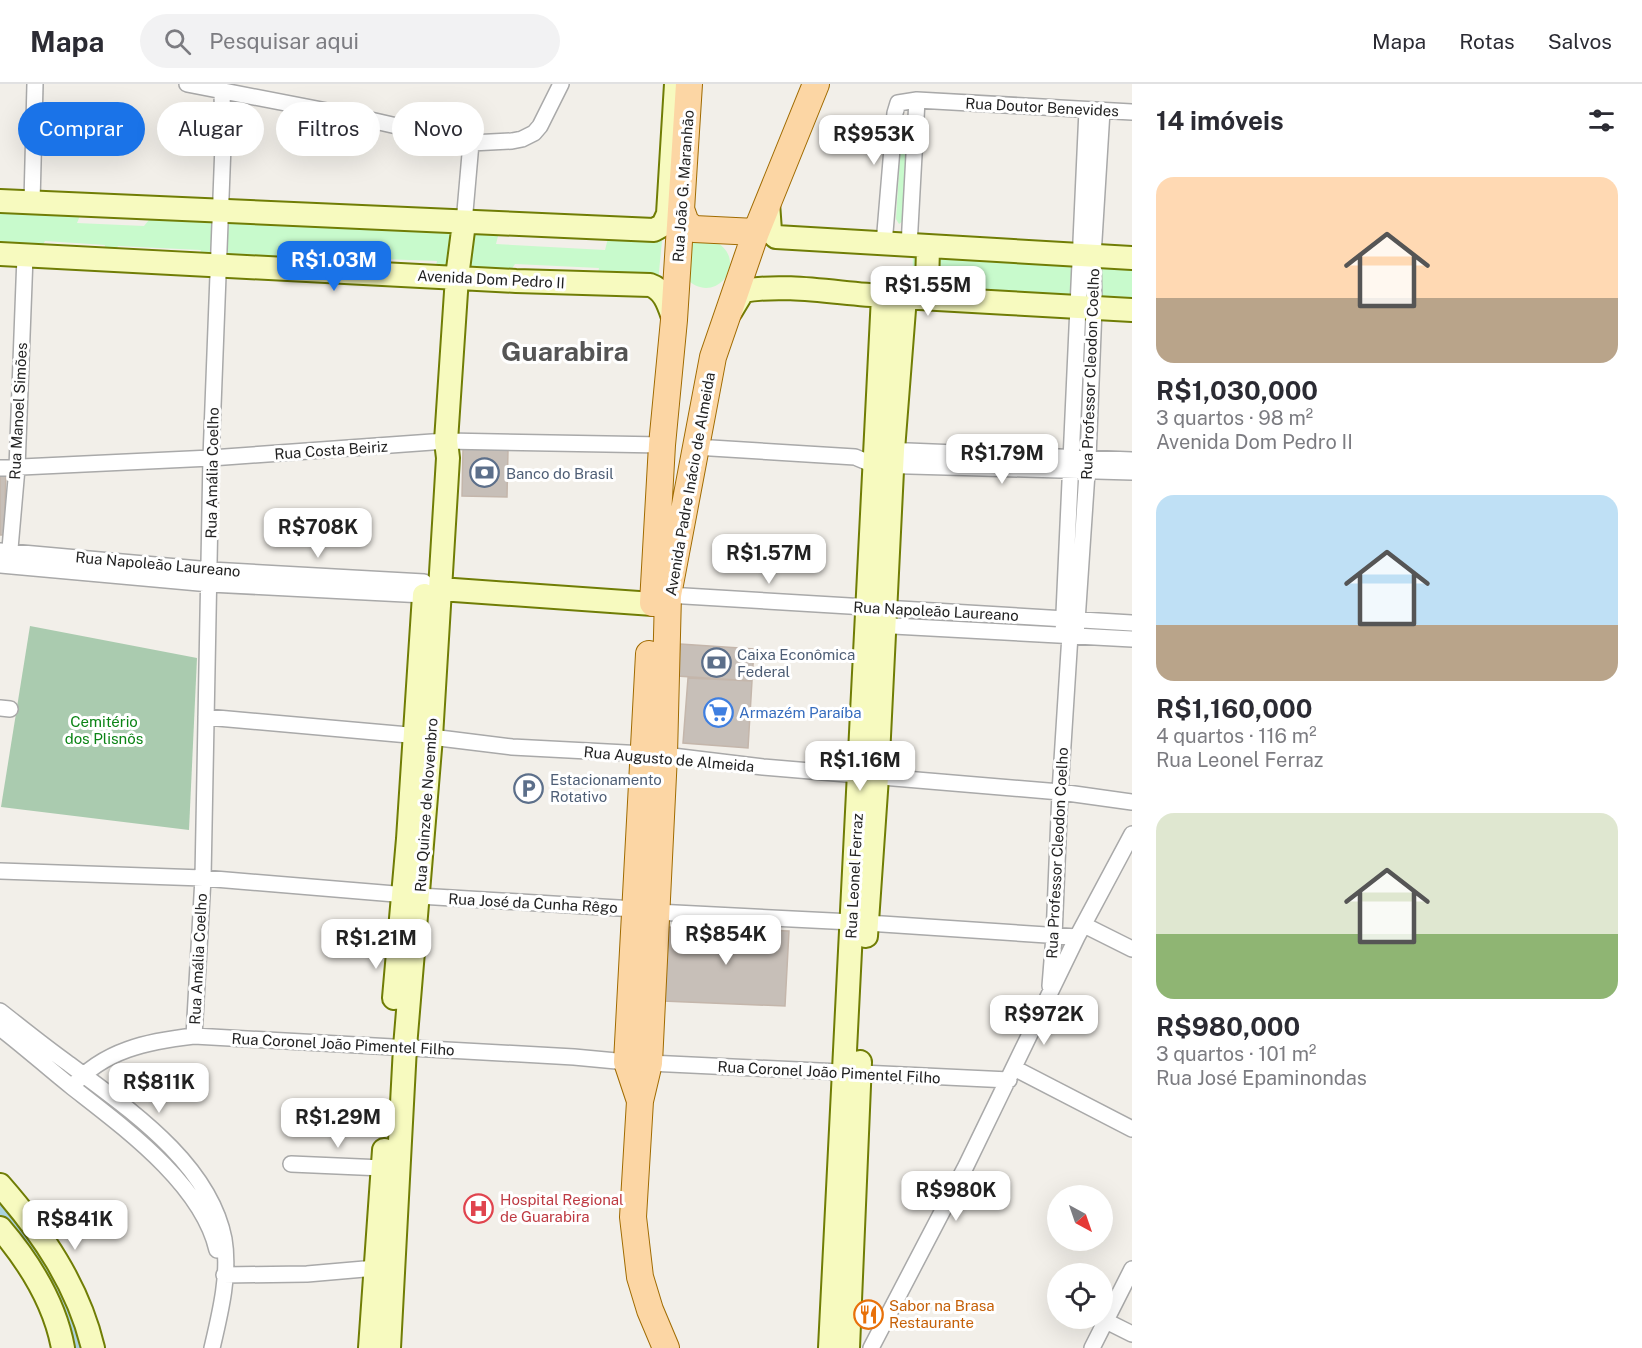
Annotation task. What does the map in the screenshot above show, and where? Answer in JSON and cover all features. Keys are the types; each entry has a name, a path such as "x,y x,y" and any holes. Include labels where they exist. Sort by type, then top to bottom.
{"main road":[{"name":"Rua João G. Maranhão","path":"676,288 689,84"},
{"name":"Avenida Padre Inácio de Almeida","path":"661,599 713,357 756,232 816,84"},
{"path":"681,209 686,223 698,230 756,232"},
{"name":"Avenida Padre Inácio de Almeida","path":"666,1348 650,1310 640,1277 633,1216 640,1101 638,1063 661,599 662,445 676,288"},
{"path":"662,445 667,434 677,429 688,432 695,447"}],"street":[{"path":"32,202 35,84"},
{"path":"187,84 392,125"},
{"path":"484,142 512,141 529,136 540,126 561,84"},
{"name":"Rua João G. Maranhão","path":"464,223 657,229 663,225 668,214 676,84"},
{"name":"Rua Amália Coelho","path":"194,1036 203,878 211,459 223,145 222,90"},
{"path":"884,244 896,106 898,103 917,100 918,246"},
{"name":"Rua Doutor Benevides","path":"917,100 1132,112"},
{"name":"Rua Professor Cleodon Coelho","path":"1070,619 1087,464 1086,308 1095,111"},
{"name":"Rua Quinze de Novembro","path":"370,1348 383,1168 398,1046 410,895 408,839 423,737 429,589 448,458 446,441 457,277 470,156"},
{"path":"0,201 464,223"},
{"path":"768,203 770,231 776,237 1132,258"},
{"name":"Rua Leonel Ferraz","path":"830,1348 852,1071 868,776 876,616 878,457 904,297 927,287 918,246"},
{"name":"Avenida Dom Pedro II","path":"0,254 516,281 650,285 664,295 674,320"},
{"name":"Rua Manoel Simões","path":"4,559 16,468 26,256"},
{"path":"723,326 742,291 755,289 811,290 1132,310"},
{"name":"Rua Professor Cleodon Coelho","path":"1048,998 1054,936 1070,635 1071,464 1086,308"},
{"name":"Rua Costa Beiriz","path":"0,468 211,459 446,441 662,445"},
{"path":"695,447 1071,464 1132,460"},
{"path":"1087,464 1132,472"},
{"name":"Rua Napoleão Laureano","path":"4,559 210,577 661,599 1132,639"},
{"name":"Rua Napoleão Laureano","path":"876,616 1070,619 1132,623"},
{"name":"Rua Augusto de Almeida","path":"206,717 512,747 655,755 1060,792 1132,802"},
{"path":"871,1348 1012,1074 1080,931 1132,834"},
{"name":"Rua José da Cunha Rêgo","path":"0,871 203,878 410,895 1054,936 1080,931 1132,950"},
{"path":"0,1011 8,1029 72,1087 156,1156 197,1206 219,1240"},
{"path":"8,1029 83,1075 155,1132 180,1156 210,1199 219,1240 224,1282 212,1348"},
{"name":"Rua Coronel João Pimentel Filho","path":"72,1087 83,1075 107,1058 138,1045 163,1039 194,1036 398,1046 638,1063 852,1071 922,1077 1012,1074"},
{"name":"Rua Quinze de Novembro","path":"389,1348 398,1046"},
{"name":"Rua Leonel Ferraz","path":"848,1348 852,1071"},
{"path":"1012,1074 1132,1129"},
{"path":"291,1164 383,1168"},
{"path":"0,1185 54,1255 79,1304 93,1348"},
{"path":"0,1228 45,1295 60,1331 63,1348"},
{"path":"224,1282 376,1268"},
{"path":"1113,1307 1132,1269"},
{"path":"1113,1324 1132,1334"},
{"path":"1092,1348 1102,1329"}],"green space":[{"path":"906,117 909,120 903,221 899,224 896,219 902,122"},
{"path":"0,206 82,211 77,223 144,226 153,215 215,218 213,259 197,259 201,250 118,246 112,256 103,254 105,245 45,241 39,251 0,249"},
{"path":"229,219 453,231 449,271 435,270 437,261 382,259 378,268 226,260"},
{"path":"472,231 499,232 496,244 605,250 608,238 662,241 658,282 597,278 599,268 515,264 509,273 468,271"},
{"path":"713,240 724,249 730,259 729,269 725,278 717,285 707,288 696,286 685,277 691,244 696,241"},
{"path":"913,256 1077,264 1076,297 912,286"},
{"path":"1096,264 1132,266 1132,297 1099,296"},
{"name":"Cemitério dos Plisnôs","path":"30,626 197,658 189,830 1,807"}],"building":[{"name":"Banco do Brasil","path":"463,449 508,450 507,497 462,496"},
{"path":"0,472 6,472 4,535 0,535"},
{"name":"Caixa Econômica Federal","path":"680,644 754,649 752,681 677,676"},
{"name":"Armazém Paraíba","path":"688,678 752,681 748,748 683,743"},
{"path":"666,927 789,931 785,1006 663,1001"}],"waterway":[{"path":"0,1206 61,1292 78,1348"}],"place":[{"name":"Banco do Brasil","path":"485,473"},
{"name":"Caixa Econômica Federal","path":"716,663"},
{"name":"Armazém Paraíba","path":"718,712"},
{"name":"Estacionamento Rotativo","path":"529,788"},
{"name":"Hospital Regional de Guarabira","path":"479,1208"},
{"name":"Sabor na Brasa Restaurante","path":"868,1314"}],"district":[{"name":"Guarabira","path":"565,351"}]}
